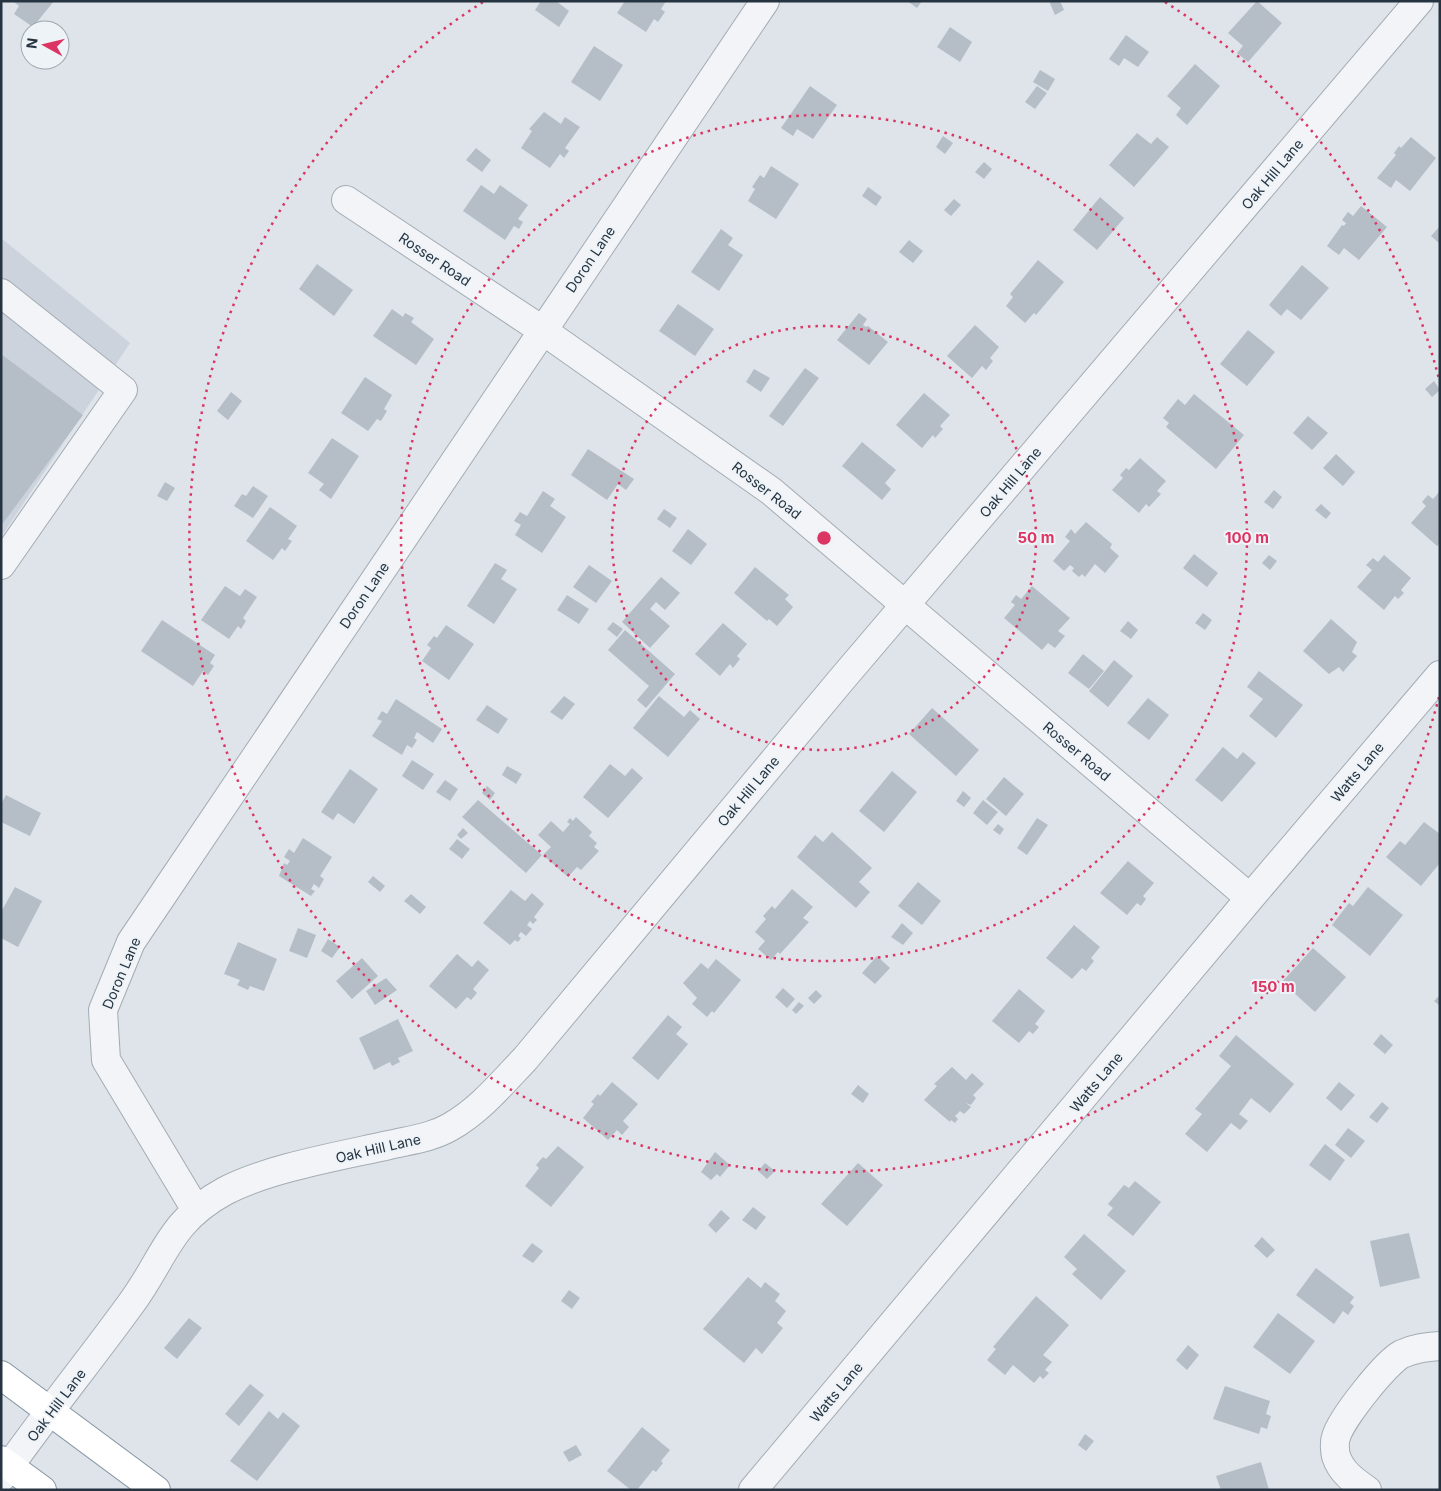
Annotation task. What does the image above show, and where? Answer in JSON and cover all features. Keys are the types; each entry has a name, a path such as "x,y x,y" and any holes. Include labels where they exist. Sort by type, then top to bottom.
{"highway":[{"path":"1,1375 156,1490"},
{"path":"4,1468 42,1490"}],"street":[{"name":"Doron Lane","path":"196,1210 106,1060 103,1010 131,942 765,1"},
{"name":"Oak Hill Lane","path":"4,1468 50,1412 132,1303 166,1244 184,1220 196,1210 243,1183 298,1166 392,1144 418,1140 449,1128 479,1107 526,1059 905,605 1419,1"},
{"name":"Rosser Road","path":"346,200 542,330 771,491 1250,898"},
{"path":"1,293 123,390 1,565"},
{"name":"Watts Lane","path":"753,1490 1250,898 1440,675"},
{"path":"1367,1490 1343,1470 1336,1456 1335,1438 1343,1422 1386,1367 1401,1354 1421,1348 1440,1346"}],"shaded area":[{"path":"1,238 130,343 1,537"}],"building":[{"path":"13,1 54,1 39,20 23,20 14,14 19,6"},
{"path":"541,1 556,1 569,11 559,27 535,10"},
{"path":"625,1 666,1 661,9 665,12 658,22 654,19 646,32 617,13"},
{"path":"907,1 922,1 917,8"},
{"path":"1049,1 1060,1 1064,10 1055,15"},
{"path":"1257,1 1282,23 1248,62 1237,53 1243,46 1228,33"},
{"path":"950,27 972,42 960,62 937,47"},
{"path":"1126,35 1149,52 1138,67 1124,58 1119,66 1109,59"},
{"path":"594,46 623,65 600,101 571,82"},
{"path":"1195,64 1220,86 1187,125 1176,115 1181,108 1167,96"},
{"path":"1040,70 1055,79 1048,91 1033,82"},
{"path":"810,86 837,105 813,139 797,129 793,136 781,128"},
{"path":"1037,86 1047,93 1035,109 1025,102"},
{"path":"544,112 561,124 565,117 580,127 565,148 569,151 564,158 560,154 550,168 521,148 532,131 529,129"},
{"path":"1137,133 1151,144 1157,137 1169,147 1134,187 1109,165"},
{"path":"943,136 953,143 945,154 936,147"},
{"path":"1411,137 1436,158 1410,191 1396,180 1391,188 1377,178 1396,155 1394,153 1399,146 1401,148"},
{"path":"476,148 491,160 482,172 466,160"},
{"path":"984,162 992,169 984,179 975,172"},
{"path":"771,166 799,184 776,219 748,201 755,189 752,187 760,175 764,178"},
{"path":"481,185 494,194 500,185 528,205 518,219 523,222 519,229 514,226 505,240 463,211"},
{"path":"868,187 882,197 876,206 862,196"},
{"path":"1100,197 1124,218 1097,250 1073,230"},
{"path":"954,199 961,205 951,216 944,210"},
{"path":"1361,206 1387,227 1359,260 1344,248 1339,255 1327,246 1342,225 1344,226 1346,223 1342,220 1348,212 1353,216"},
{"path":"1440,226 1440,244 1431,236"},
{"path":"721,229 733,238 728,245 743,255 719,291 691,272"},
{"path":"909,240 923,251 913,263 899,252"},
{"path":"1038,260 1064,282 1036,315 1034,313 1025,323 1006,306 1013,297 1010,294"},
{"path":"317,264 353,290 334,316 299,289"},
{"path":"1302,265 1329,288 1301,320 1287,309 1281,316 1269,305"},
{"path":"678,304 714,329 695,356 659,331"},
{"path":"392,309 403,317 405,313 414,318 411,322 434,339 416,365 373,336"},
{"path":"859,313 867,319 863,325 868,326 888,342 869,365 837,340"},
{"path":"975,325 999,347 990,358 993,361 986,370 982,366 972,378 947,356"},
{"path":"1248,330 1275,352 1247,386 1220,364"},
{"path":"1,354 83,415 1,526"},
{"path":"805,368 819,378 783,426 769,416"},
{"path":"754,369 770,378 761,392 746,382"},
{"path":"365,377 392,395 384,409 387,411 381,421 377,419 368,431 341,413"},
{"path":"1434,381 1440,390 1432,397 1425,389"},
{"path":"231,392 242,401 228,420 217,411"},
{"path":"924,393 950,415 940,426 943,429 935,438 933,435 922,448 896,425"},
{"path":"1194,394 1244,435 1216,469 1166,427 1169,423 1163,418 1178,399 1185,405"},
{"path":"1308,416 1328,433 1312,450 1293,433"},
{"path":"332,438 359,456 331,499 319,490 324,484 308,473"},
{"path":"862,442 896,470 885,483 891,489 882,500 842,466"},
{"path":"588,449 634,479 626,490 618,484 607,500 571,475"},
{"path":"1336,454 1355,472 1343,486 1323,468"},
{"path":"1140,458 1166,481 1157,491 1161,494 1149,507 1146,504 1139,513 1112,490 1123,478 1120,475 1126,468 1129,470"},
{"path":"165,482 175,488 167,501 157,496"},
{"path":"253,486 268,496 253,518 234,506 242,494 246,496"},
{"path":"1274,490 1282,497 1273,509 1264,502"},
{"path":"543,491 555,499 550,506 566,517 542,553 515,535 521,525 514,521 520,512 527,516"},
{"path":"1440,491 1440,543 1437,546 1411,523 1426,506 1422,502 1428,495 1433,499"},
{"path":"1321,504 1331,513 1326,519 1315,510"},
{"path":"270,507 297,526 288,539 292,541 285,551 282,548 273,560 246,541"},
{"path":"664,509 677,518 670,528 657,519"},
{"path":"1086,522 1112,544 1110,548 1119,556 1105,573 1095,564 1085,577 1082,574 1079,577 1072,571 1074,568 1070,565 1064,571 1053,561 1070,541 1065,537 1071,529 1075,534"},
{"path":"688,529 707,544 691,565 672,551"},
{"path":"1194,554 1218,573 1207,587 1183,568"},
{"path":"1269,555 1277,561 1270,570 1262,563"},
{"path":"1384,555 1411,578 1401,590 1404,593 1398,599 1395,596 1384,610 1357,587 1372,570 1366,565 1373,558 1378,562"},
{"path":"495,563 507,570 501,579 517,589 494,624 467,606"},
{"path":"589,565 612,581 596,603 573,587"},
{"path":"755,567 789,595 785,599 793,607 777,626 769,619 767,621 734,593"},
{"path":"661,577 680,593 665,610 656,602 650,609 670,626 650,648 622,622"},
{"path":"225,586 240,596 245,589 257,597 243,618 246,621 241,629 238,626 229,639 201,620"},
{"path":"1032,586 1070,618 1058,631 1065,636 1055,648 1048,643 1042,650 1004,618 1015,605 1011,602 1016,595 1021,599"},
{"path":"567,595 589,609 579,624 557,610"},
{"path":"1203,613 1212,620 1205,630 1195,623"},
{"path":"1331,619 1357,642 1352,652 1357,656 1343,672 1339,667 1329,674 1303,651"},
{"path":"162,620 215,655 210,663 214,666 208,675 203,671 193,686 141,651"},
{"path":"1128,621 1138,630 1131,639 1120,631"},
{"path":"613,622 623,629 617,637 607,629"},
{"path":"723,623 747,644 737,656 740,659 733,668 730,664 720,676 695,654"},
{"path":"446,625 474,644 449,680 422,661 431,648 427,645 434,636 437,638"},
{"path":"625,630 675,674 646,708 637,700 649,686 608,650"},
{"path":"1083,654 1104,671 1089,689 1068,673"},
{"path":"1114,660 1133,676 1108,707 1089,691"},
{"path":"1259,671 1303,705 1276,738 1249,716 1263,699 1247,687"},
{"path":"564,696 575,704 562,720 550,712"},
{"path":"659,696 684,717 690,710 700,719 668,757 633,728"},
{"path":"1148,698 1169,715 1149,740 1127,723"},
{"path":"396,699 442,729 433,743 417,732 414,738 417,740 412,748 407,745 402,755 372,736 382,721 377,719 382,711 387,714"},
{"path":"487,705 508,719 498,734 476,720"},
{"path":"932,708 979,750 956,776 909,734"},
{"path":"1223,747 1237,759 1243,752 1256,763 1222,802 1195,780"},
{"path":"412,760 434,774 423,790 402,776"},
{"path":"610,764 625,776 632,768 643,778 608,818 583,797"},
{"path":"507,766 522,774 516,784 502,775"},
{"path":"350,769 378,789 354,824 338,813 333,820 321,812"},
{"path":"892,771 917,792 884,832 859,811"},
{"path":"1004,777 1024,794 1006,816 986,799"},
{"path":"445,780 458,789 450,801 436,792"},
{"path":"487,786 495,793 490,800 482,793"},
{"path":"963,791 971,798 964,807 956,801"},
{"path":"6,795 41,813 30,836 1,822 1,804"},
{"path":"478,800 542,855 526,873 462,817"},
{"path":"983,800 998,812 987,825 973,813"},
{"path":"576,817 592,832 589,836 597,843 594,847 599,851 581,870 577,867 568,877 543,855 551,847 538,835 551,821 563,832 570,824 567,822 570,818 573,821"},
{"path":"1037,818 1048,825 1027,855 1017,848"},
{"path":"1424,822 1440,834 1440,863 1421,886 1386,857 1400,841 1405,845"},
{"path":"998,824 1004,829 1000,835 993,830"},
{"path":"463,828 468,833 461,839 457,835"},
{"path":"832,832 872,868 859,882 870,892 856,908 797,857 815,835 823,842"},
{"path":"303,838 332,857 320,876 324,879 319,888 314,884 311,889 315,891 311,896 279,876 284,863 287,865 290,861 284,857 289,849 294,853"},
{"path":"457,839 470,849 462,859 449,849"},
{"path":"1128,861 1154,883 1143,896 1146,899 1141,906 1137,903 1127,915 1100,893"},
{"path":"373,876 385,886 380,892 368,882"},
{"path":"918,882 941,901 922,925 898,906"},
{"path":"15,887 42,901 18,947 1,938 1,912"},
{"path":"1368,887 1403,915 1370,956 1332,925 1349,903 1353,906"},
{"path":"792,889 813,907 803,918 809,922 780,954 778,952 771,960 758,949 765,941 755,932 766,919 763,916 772,906 775,909"},
{"path":"511,890 525,901 532,893 544,904 534,917 537,920 533,924 530,921 527,925 532,929 526,936 521,932 518,936 521,938 518,942 515,940 510,945 483,923"},
{"path":"411,894 426,907 420,914 404,901"},
{"path":"902,923 913,933 903,945 891,937"},
{"path":"1074,925 1100,947 1091,958 1094,961 1086,971 1082,968 1072,979 1046,958"},
{"path":"298,928 316,935 307,958 289,951"},
{"path":"328,939 340,947 332,958 321,951"},
{"path":"238,942 277,959 264,991 250,986 248,990 237,985 240,980 224,974"},
{"path":"1313,948 1346,977 1315,1012 1282,982"},
{"path":"457,954 472,967 478,960 489,970 473,989 477,993 471,1000 467,997 456,1009 429,986"},
{"path":"877,956 890,968 875,984 862,973"},
{"path":"362,958 378,976 352,999 336,981"},
{"path":"716,959 741,980 714,1013 712,1011 707,1017 692,1004 697,998 683,983 701,963 708,969"},
{"path":"386,978 397,990 375,1005 366,991"},
{"path":"783,988 795,999 787,1008 775,997"},
{"path":"1019,989 1045,1011 1035,1024 1039,1027 1033,1034 1029,1031 1019,1043 992,1021"},
{"path":"816,990 822,996 814,1004 808,998"},
{"path":"1440,995 1440,1006 1434,1001"},
{"path":"799,1002 804,1006 796,1014 792,1010"},
{"path":"668,1015 682,1027 676,1034 688,1044 658,1080 632,1058"},
{"path":"398,1019 413,1051 398,1058 400,1062 392,1066 390,1062 374,1070 359,1038"},
{"path":"1381,1034 1393,1045 1385,1054 1373,1044"},
{"path":"1236,1035 1294,1084 1270,1113 1251,1098 1239,1114 1248,1121 1240,1130 1231,1123 1207,1152 1185,1134 1202,1114 1195,1109 1231,1066 1219,1056"},
{"path":"952,1067 966,1080 972,1073 984,1084 973,1095 976,1098 971,1105 966,1103 971,1107 964,1114 960,1111 955,1116 958,1119 955,1123 951,1120 950,1122 924,1100 937,1086 934,1084"},
{"path":"612,1082 638,1104 623,1121 629,1127 622,1135 617,1130 608,1140 583,1118 594,1104 591,1102 598,1094 600,1096"},
{"path":"1339,1082 1355,1095 1341,1111 1326,1098"},
{"path":"858,1085 869,1094 863,1103 851,1094"},
{"path":"1382,1102 1389,1108 1377,1123 1369,1117"},
{"path":"1348,1128 1365,1141 1351,1158 1335,1145"},
{"path":"1325,1144 1345,1160 1330,1181 1309,1165"},
{"path":"558,1146 584,1167 551,1207 525,1186 539,1168 536,1165 543,1157 546,1159"},
{"path":"715,1152 730,1165 720,1177 717,1174 711,1180 701,1172"},
{"path":"765,1163 775,1171 767,1179 758,1171"},
{"path":"858,1163 883,1185 847,1226 821,1204"},
{"path":"1135,1181 1161,1202 1133,1236 1107,1215 1113,1208 1108,1204 1124,1185 1129,1188"},
{"path":"753,1207 766,1217 756,1230 742,1220"},
{"path":"721,1210 730,1218 716,1233 708,1225"},
{"path":"1409,1233 1420,1278 1380,1287 1370,1241"},
{"path":"1084,1234 1126,1271 1101,1300 1072,1274 1077,1269 1064,1257"},
{"path":"1262,1237 1275,1250 1267,1258 1254,1246"},
{"path":"532,1243 543,1251 533,1263 522,1256"},
{"path":"1316,1268 1354,1297 1350,1303 1354,1306 1348,1315 1343,1311 1334,1324 1296,1295"},
{"path":"748,1277 761,1288 765,1282 780,1294 775,1301 786,1311 777,1323 783,1328 762,1354 756,1348 744,1363 703,1329"},
{"path":"569,1290 580,1298 572,1309 561,1301"},
{"path":"1036,1296 1069,1325 1043,1355 1052,1362 1045,1370 1049,1373 1043,1379 1040,1376 1034,1383 1013,1365 1005,1375 987,1360 996,1349 993,1347"},
{"path":"1278,1313 1315,1341 1290,1374 1253,1347"},
{"path":"189,1318 202,1328 177,1359 164,1348"},
{"path":"1188,1345 1199,1355 1187,1370 1176,1360"},
{"path":"250,1384 264,1395 239,1426 225,1414"},
{"path":"1225,1386 1270,1401 1266,1414 1271,1416 1267,1429 1261,1427 1259,1434 1213,1419"},
{"path":"269,1411 278,1419 283,1412 300,1426 257,1481 230,1461"},
{"path":"642,1427 670,1450 661,1461 663,1463 656,1472 653,1470 637,1490 631,1490 607,1471"},
{"path":"1085,1434 1094,1441 1086,1451 1078,1445"},
{"path":"576,1445 582,1455 569,1462 563,1452"},
{"path":"1261,1462 1269,1490 1221,1490 1216,1476"}]}
